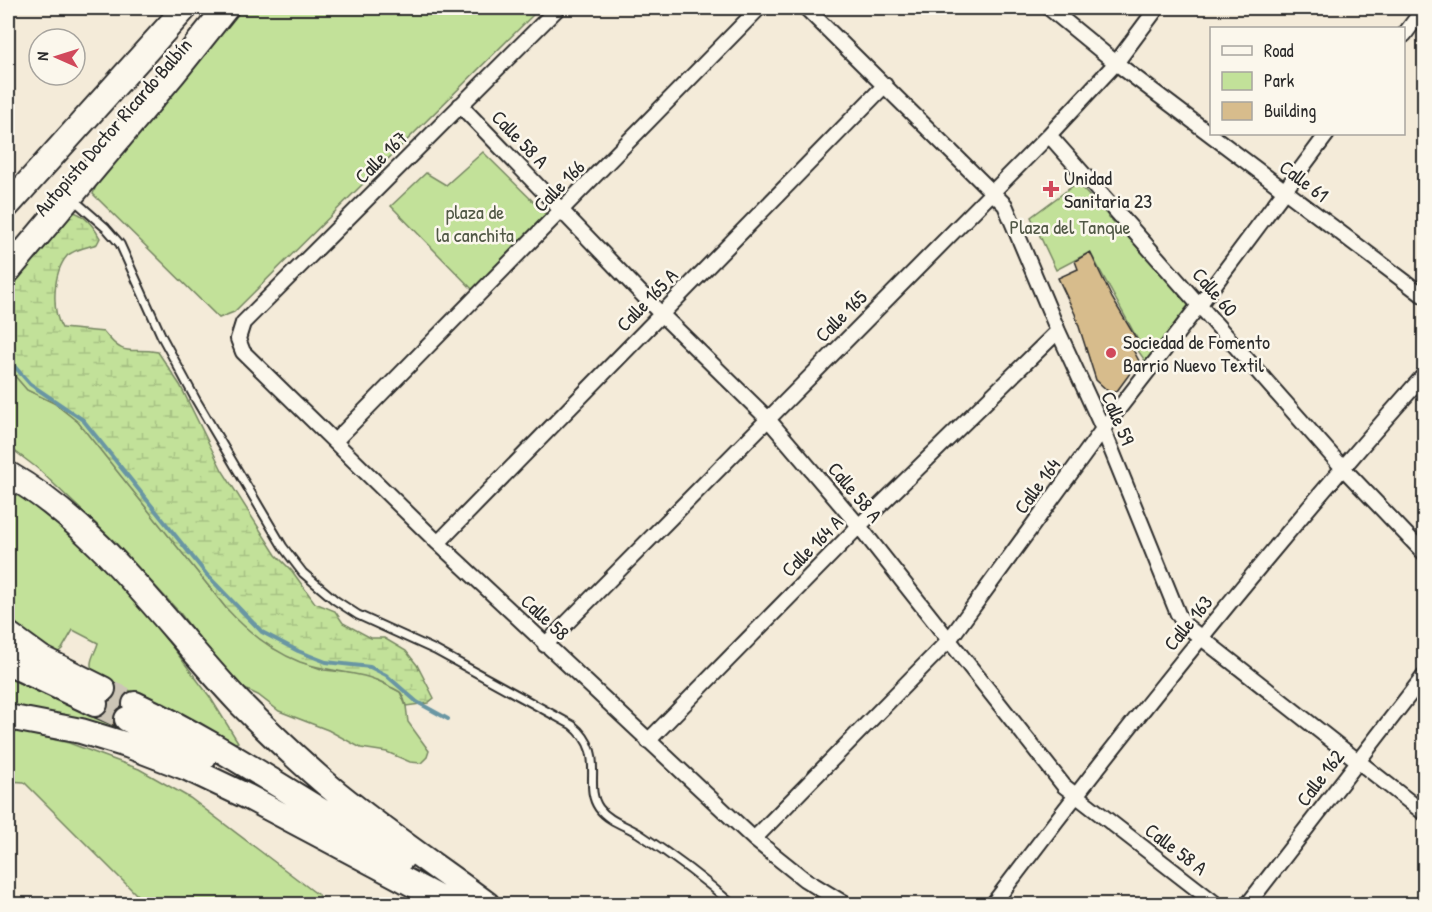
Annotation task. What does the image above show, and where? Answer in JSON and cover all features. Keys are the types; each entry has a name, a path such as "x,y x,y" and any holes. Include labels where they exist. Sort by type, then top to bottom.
{"highway":[{"name":"Autopista Doctor Ricardo Balbín","path":"8,205 185,8"},
{"name":"Autopista Doctor Ricardo Balbín","path":"8,245 115,127 218,8"},
{"path":"8,270 226,8"},
{"path":"8,474 56,506 85,531 141,589 212,672 304,765 384,829 488,904"},
{"path":"8,634 99,697 8,663"},
{"path":"452,904 131,712 185,729 376,844 488,904"},
{"path":"8,717 81,731 127,745 187,768 248,797 452,904"}],"street":[{"name":"Calle 167","path":"238,339 243,323 558,8"},
{"name":"Calle 166","path":"335,441 759,8"},
{"name":"Calle 59","path":"806,8 992,191 1010,214 1058,331 1103,429 1178,614 1185,625 1425,813"},
{"name":"Calle 61","path":"1048,8 1210,134"},
{"name":"Calle 165","path":"545,645 1049,135 1116,63 1156,8"},
{"path":"1405,33 1419,12"},
{"name":"Calle 165 A","path":"438,543 885,85"},
{"name":"Calle 58 A","path":"460,105 661,314 767,418 859,526 1064,786 1216,904"},
{"name":"Calle 60","path":"1049,135 1342,467 1425,553"},
{"name":"Calle 61","path":"1211,135 1425,296"},
{"name":"Calle 164","path":"754,839 949,640 1103,429 1326,135"},
{"name":"Calle 164 A","path":"648,741 859,526 1058,331"},
{"name":"Calle 58","path":"238,339 243,352 438,543 648,741 754,839 804,879 845,904"},
{"name":"Calle 163","path":"993,904 1075,796 1200,639 1342,467 1425,375"},
{"name":"Calle 162","path":"1248,904 1425,676"}],"lane":[{"path":"70,196 106,228 120,244 162,338 196,400 284,547 303,573 335,600 358,615 435,650 581,731 588,742 594,764 594,799 599,809 614,821 639,833 732,904"}],"green space":[{"path":"240,8 540,8 234,312 219,318 93,194 102,169"},
{"name":"plaza de la canchita","path":"483,152 548,216 474,291 391,206 426,173 446,185"},
{"name":"Plaza del Tanque","path":"1077,183 1190,303 1146,362 1134,345 1139,342 1090,252 1056,270 1031,217"},
{"path":"67,211 78,213 94,228 100,238 97,244 77,250 67,256 62,263 56,281 55,302 62,328 104,332 123,349 158,352 180,385 222,470 276,555 292,571 315,603 335,611 343,623 371,638 384,638 406,651 417,665 434,698 428,703 406,706 401,693 378,681 356,674 311,666 279,652 260,639 226,608 78,422 54,403 27,390 8,368 8,278"},
{"path":"8,368 27,390 54,403 78,422 226,608 273,648 324,670 363,674 400,692 406,706 408,722 429,751 427,757 421,763 410,762 387,752 361,748 328,730 279,711 258,695 245,689 218,663 180,613 115,542 37,468 8,446"},
{"path":"8,484 91,549 143,608 210,697 238,742 234,744 93,672 91,661 98,643 73,630 62,649 57,653 50,652 8,617"},
{"path":"8,678 186,759 8,709"},
{"path":"8,729 69,743 139,769 190,798 330,904 146,904 24,782 8,781"}],"building":[{"name":"Sociedad de Fomento Barrio Nuevo Textil","path":"1090,252 1112,298 1137,340 1130,344 1139,361 1117,391 1110,393 1096,380 1075,314 1058,278 1078,269 1075,261"},
{"path":"117,688 126,693 122,698 121,706 114,713 115,726 95,718 103,716 108,711 109,702 115,696"}],"waterway":[{"path":"8,359 30,384 83,420 207,575 262,632 298,651 326,662 370,667 386,675 417,702 448,719"}],"tunnel":[{"path":"103,689 135,704"},
{"path":"95,704 127,719"}],"place":[{"name":"Unidad Sanitaria 23","path":"1051,189"},
{"name":"Sociedad de Fomento Barrio Nuevo Textil","path":"1111,353"}]}
